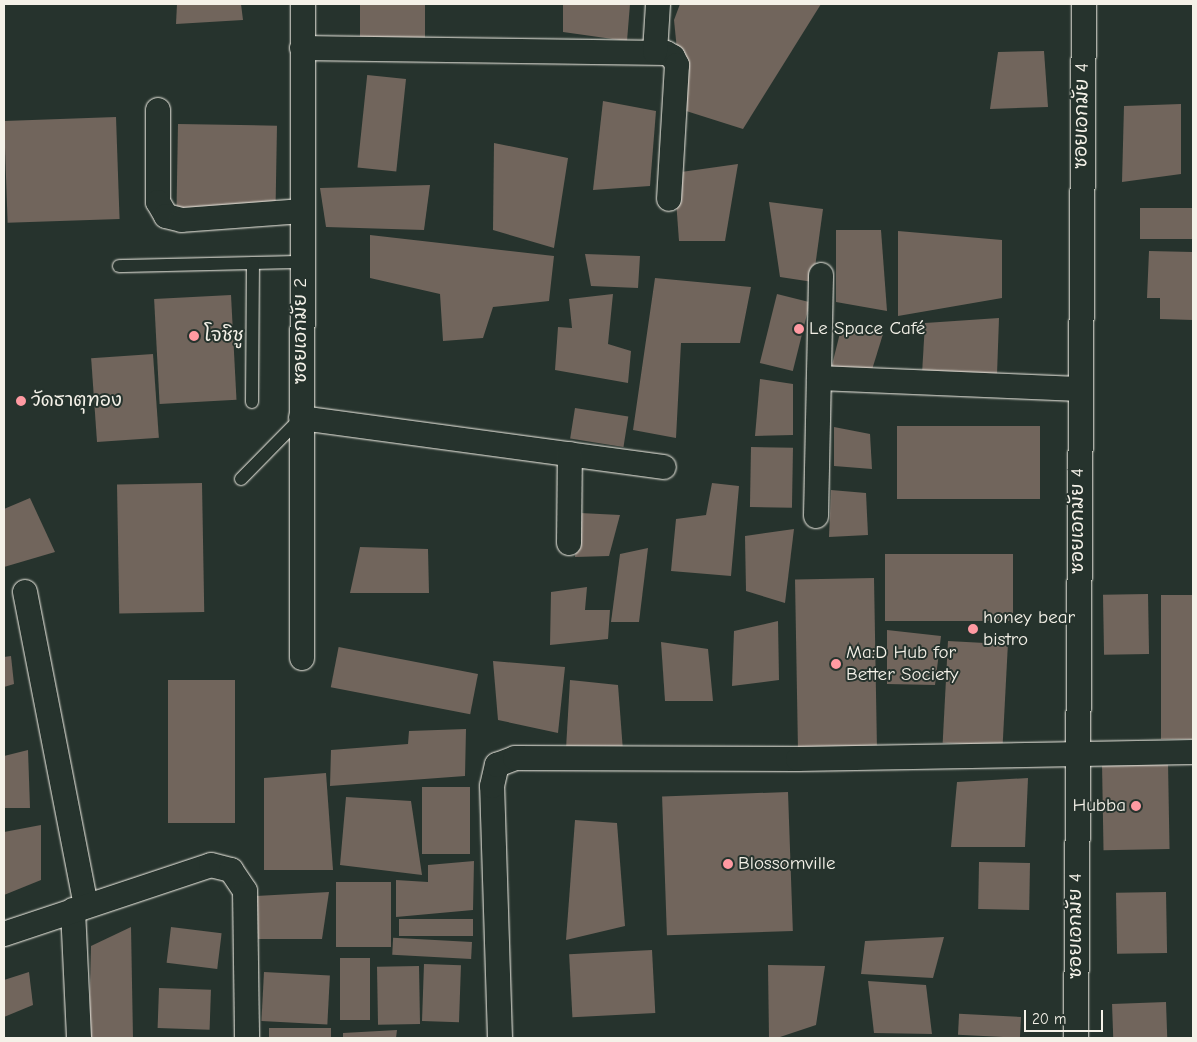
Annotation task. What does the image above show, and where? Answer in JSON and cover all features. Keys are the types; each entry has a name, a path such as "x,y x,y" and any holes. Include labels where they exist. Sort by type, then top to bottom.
{"street":[{"name":"ซอยเอกมัย 2","path":"302,658 301,262 303,4"},
{"path":"655,52 658,4"},
{"name":"ซอยเอกมัย 4","path":"1076,1038 1076,755 1084,4"},
{"path":"302,48 666,53 673,57 677,65 669,198"},
{"path":"158,110 158,202 166,216 182,220 302,211"},
{"path":"816,516 821,276"},
{"path":"819,378 1079,389"},
{"path":"301,418 664,467"},
{"path":"569,543 570,454"},
{"path":"25,592 79,908 79,1038"},
{"path":"500,1038 492,786 497,765 515,758 798,758 1193,752"},
{"path":"4,934 211,866 231,870 245,891 247,1038"}],"lane":[{"path":"120,266 301,262"},
{"path":"252,263 252,402"},
{"path":"241,479 301,418"}],"building":[{"path":"177,4 241,4 243,20 176,24"},
{"path":"360,4 425,4 425,39 360,39"},
{"path":"563,4 630,4 627,41 563,32"},
{"path":"680,4 821,4 743,129 683,110 674,20"},
{"path":"1044,51 1048,107 990,109 998,52"},
{"path":"367,75 406,79 396,171 357,167"},
{"path":"603,101 656,111 650,186 593,190"},
{"path":"1181,104 1181,174 1122,182 1124,106"},
{"path":"116,117 120,219 8,223 4,121"},
{"path":"178,124 277,126 275,213 176,211"},
{"path":"494,143 568,158 554,248 493,230"},
{"path":"738,164 725,241 679,241 674,173"},
{"path":"430,185 424,230 326,227 320,188"},
{"path":"769,202 823,209 813,282 780,277"},
{"path":"1140,208 1193,208 1193,239 1140,239"},
{"path":"836,230 881,230 887,311 836,302"},
{"path":"898,231 1002,240 1002,298 898,316"},
{"path":"370,235 554,256 549,301 493,307 483,338 443,341 440,294 370,278"},
{"path":"1149,251 1193,252 1193,320 1160,319 1160,298 1147,298"},
{"path":"585,254 640,256 638,288 591,286"},
{"path":"655,278 751,287 740,343 681,343 676,438 633,430"},
{"path":"613,294 608,344 631,351 628,383 555,370 558,327 572,328 569,299"},
{"path":"777,294 810,302 793,371 760,363"},
{"path":"231,295 236,400 160,404 154,299"},
{"path":"999,318 997,375 922,374 925,323"},
{"path":"841,329 883,334 871,373 831,369"},
{"path":"153,354 159,438 97,442 91,358"},
{"path":"760,379 793,384 793,435 755,436"},
{"path":"575,408 628,416 623,447 570,439"},
{"path":"897,426 1040,426 1040,499 897,499"},
{"path":"834,427 870,434 872,469 834,466"},
{"path":"751,447 793,448 792,508 750,507"},
{"path":"202,483 204,612 119,613 117,484"},
{"path":"712,483 739,486 731,576 671,571 676,519 706,515"},
{"path":"831,490 866,493 868,535 829,537"},
{"path":"30,498 55,552 4,567 4,509"},
{"path":"580,513 620,515 609,556 575,557"},
{"path":"794,529 785,603 746,591 745,536"},
{"path":"360,547 428,549 429,593 350,593"},
{"path":"648,548 639,622 611,622 620,554"},
{"path":"885,554 1013,554 1013,621 885,621"},
{"name":"Ma:D Hub for Better Society","path":"874,578 877,748 798,749 795,579"},
{"path":"587,587 585,610 610,610 608,639 550,645 551,592"},
{"path":"1148,594 1149,654 1104,655 1103,595"},
{"path":"1161,595 1193,595 1193,739 1161,739"},
{"path":"778,621 779,680 732,686 734,631"},
{"path":"887,630 941,636 935,685 887,684"},
{"path":"948,641 1008,644 1003,746 943,743"},
{"path":"661,642 708,649 713,701 665,701"},
{"path":"339,647 478,674 470,714 331,687"},
{"path":"11,656 14,684 4,687 4,657"},
{"path":"493,661 565,667 558,733 498,720"},
{"path":"168,680 235,680 235,823 168,823"},
{"path":"570,680 618,685 623,751 566,749"},
{"path":"466,729 465,776 330,786 331,750 408,744 409,731"},
{"path":"28,750 30,808 4,808 4,756"},
{"name":"Hubba","path":"1168,762 1170,849 1104,850 1102,763"},
{"path":"326,773 333,870 264,870 264,778"},
{"path":"1028,778 1025,847 951,847 957,782"},
{"path":"422,787 470,787 470,854 422,854"},
{"name":"Blossomville","path":"788,792 793,931 667,935 662,796"},
{"path":"346,797 411,801 422,875 340,865"},
{"path":"575,820 617,823 625,926 566,940"},
{"path":"41,825 41,880 4,895 4,832"},
{"path":"474,861 473,910 396,917 396,880 428,882 428,865"},
{"path":"979,862 1030,863 1029,910 978,909"},
{"path":"336,882 391,882 391,947 336,947"},
{"path":"329,892 322,939 256,939 256,896"},
{"path":"1166,892 1167,953 1117,954 1116,893"},
{"path":"399,919 473,919 473,936 399,936"},
{"path":"131,927 133,1038 89,1038 91,946"},
{"path":"171,927 222,933 217,969 167,963"},
{"path":"944,937 933,978 861,974 865,941"},
{"path":"393,938 472,942 471,959 392,955"},
{"path":"652,950 655,1013 572,1017 569,954"},
{"path":"340,958 370,958 370,1020 340,1020"},
{"path":"424,964 461,965 459,1022 422,1021"},
{"path":"768,965 825,966 816,1025 777,1038 769,1038"},
{"path":"419,966 420,1024 378,1025 377,967"},
{"path":"29,972 33,1005 4,1017 4,980"},
{"path":"264,972 330,975 327,1024 261,1021"},
{"path":"868,981 926,985 932,1034 874,1033"},
{"path":"159,988 211,990 210,1030 158,1028"},
{"path":"1166,1002 1167,1038 1113,1038 1112,1004"},
{"path":"959,1014 1021,1017 1020,1038 958,1035"},
{"path":"269,1028 331,1028 331,1038 269,1038"},
{"path":"397,1030 396,1038 343,1038 343,1033"}],"place":[{"name":"Le Space Café","path":"799,329"},
{"name":"โจชิชู","path":"194,336"},
{"name":"วัดธาตุทอง","path":"21,401"},
{"name":"honey bear bistro","path":"973,629"},
{"name":"Ma:D Hub for Better Society","path":"836,664"},
{"name":"Hubba","path":"1136,806"},
{"name":"Blossomville","path":"728,864"}]}
